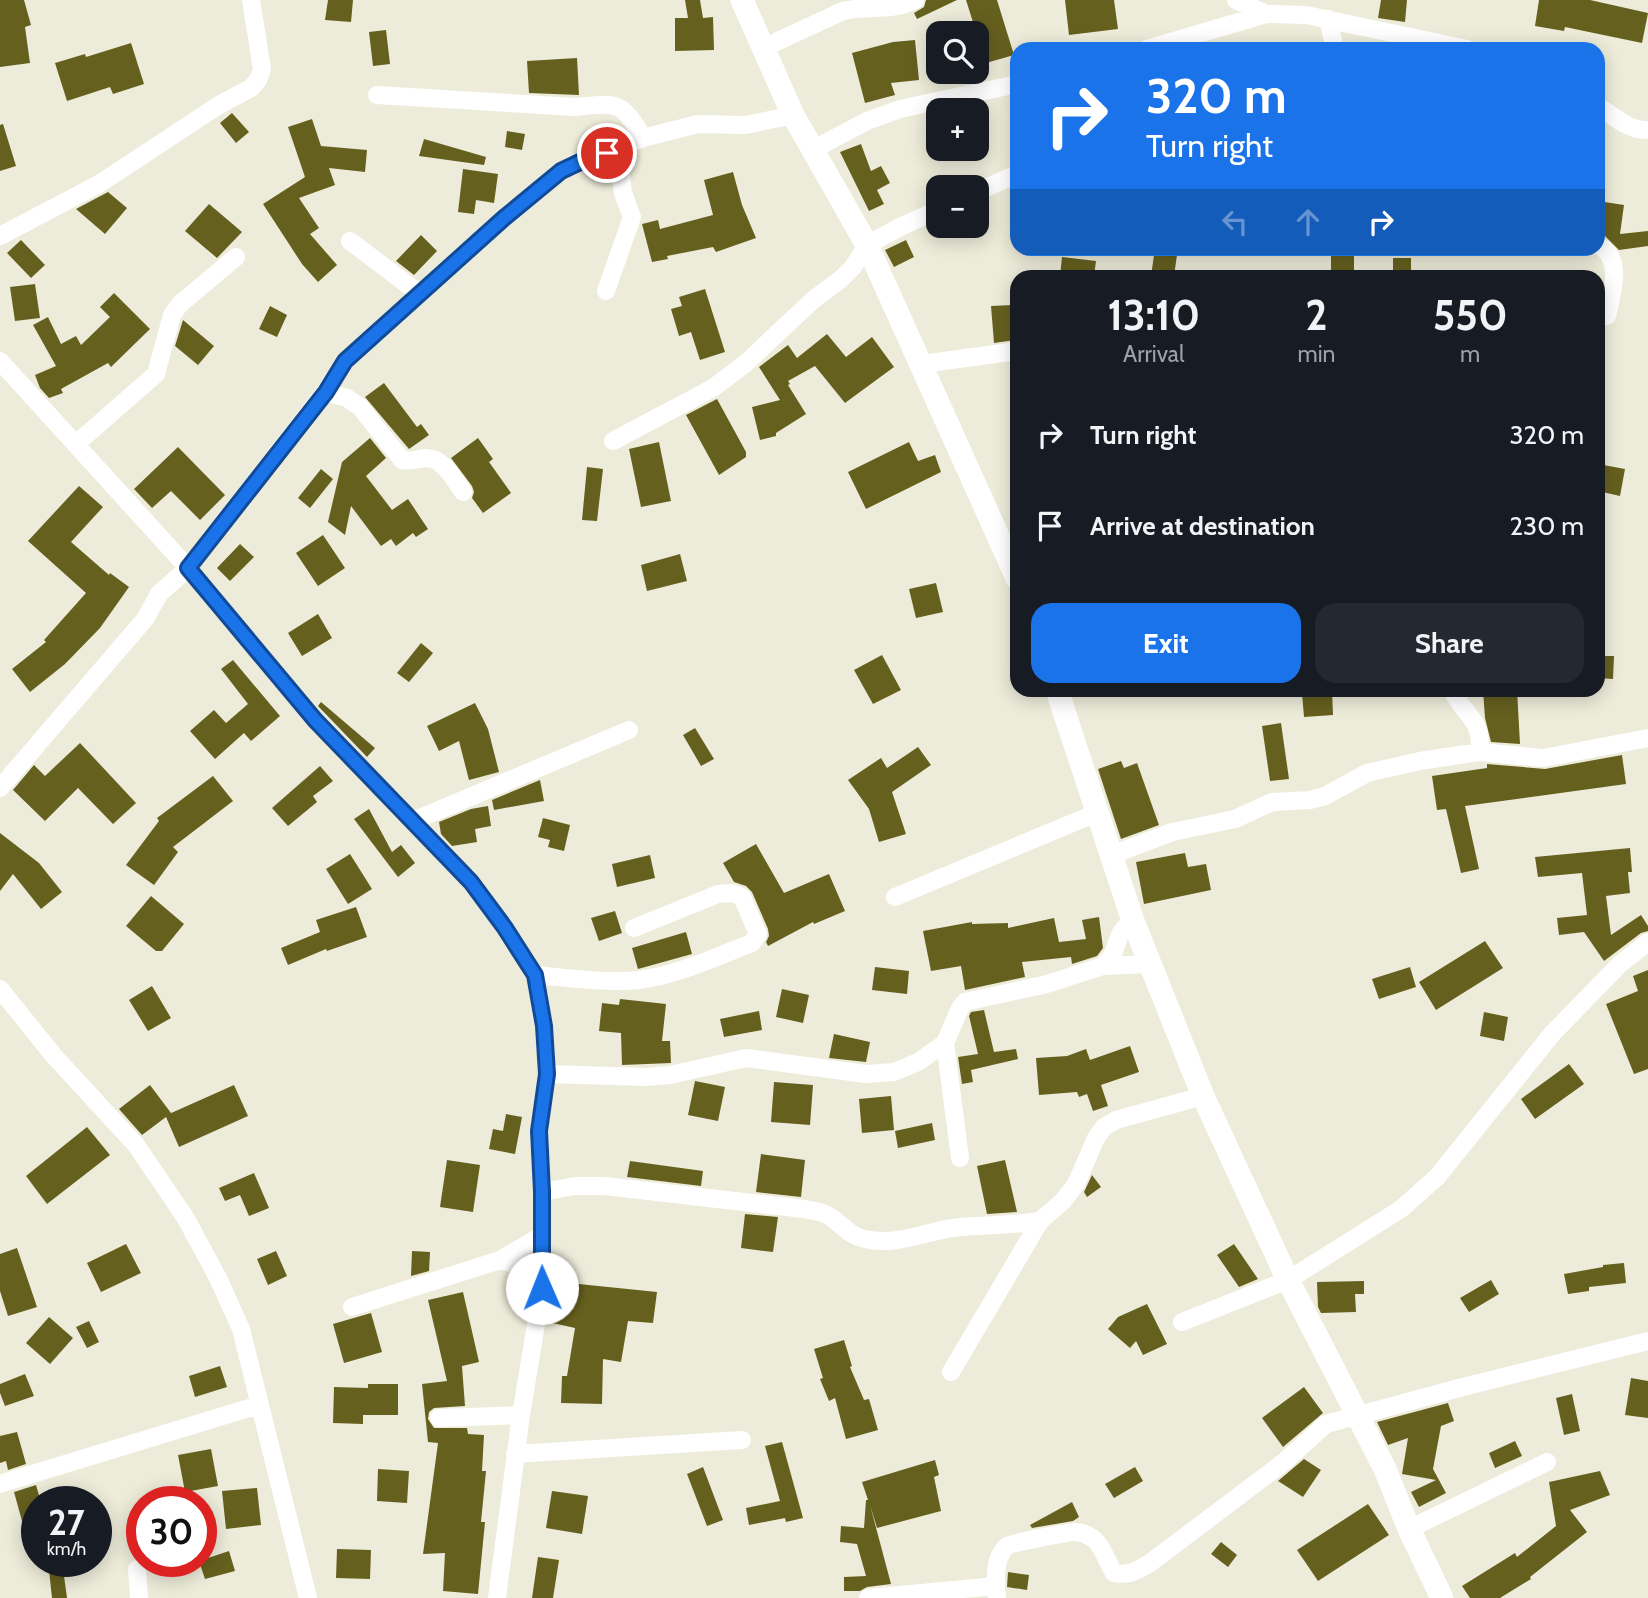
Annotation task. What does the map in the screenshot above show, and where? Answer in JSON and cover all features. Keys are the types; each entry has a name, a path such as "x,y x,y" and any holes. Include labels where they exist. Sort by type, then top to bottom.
{"street":[{"path":"0,236 99,184 219,105 251,88 262,69 251,0"},
{"path":"742,0 793,115 867,245 1010,562"},
{"path":"763,48 843,11 854,8 895,7 915,0"},
{"path":"1236,0 1266,14"},
{"path":"1306,15 1319,0"},
{"path":"1171,42 1266,14 1306,15 1435,42"},
{"path":"1328,19 1333,42"},
{"path":"814,149 867,121 900,109 1010,85"},
{"path":"377,95 575,107 608,104 620,107 629,115 643,138"},
{"path":"1605,111 1621,123 1639,131 1648,130"},
{"path":"0,788 145,619 159,594 188,568 326,392 345,361 504,218 561,171 643,138 698,124 746,125 793,115"},
{"path":"606,291 632,216 623,193 620,167 607,153"},
{"path":"989,186 1010,177"},
{"path":"613,441 713,388 746,363 813,300 841,279 853,267 867,245 926,215"},
{"path":"350,241 420,294"},
{"path":"1605,250 1613,260 1614,276 1607,316"},
{"path":"76,444 156,374 172,315 180,304 236,257"},
{"path":"922,364 1010,352"},
{"path":"0,361 188,568 315,720 471,882 535,975 544,1026 547,1074 539,1131 542,1288 515,1454 497,1598"},
{"path":"326,392 347,398 360,407 402,460 411,462 434,459 442,464 463,492"},
{"path":"1059,697 1133,921 1203,1096 1288,1280 1360,1416 1442,1598"},
{"path":"1457,697 1478,726 1481,740 1479,752"},
{"path":"413,821 629,730"},
{"path":"1112,855 1172,832 1235,819 1272,802 1310,800 1325,796 1367,773 1420,761 1479,752 1543,758 1648,738"},
{"path":"895,897 1099,812"},
{"path":"535,975 599,981 639,979 675,972 752,943 758,934 743,897 732,893 718,894 634,928"},
{"path":"1103,966 1113,957 1123,927 1133,921"},
{"path":"1182,1322 1288,1280 1401,1209 1437,1177 1552,1034 1619,965 1648,942"},
{"path":"960,1158 946,1043 965,1002 1047,984 1103,966 1150,964"},
{"path":"0,989 54,1056 136,1145 185,1217 218,1278 241,1329 308,1598"},
{"path":"547,1074 646,1077 747,1058 866,1074 894,1072 918,1062 946,1043"},
{"path":"951,1372 1040,1221 1063,1201 1076,1184 1096,1138 1104,1127 1116,1120 1203,1096"},
{"path":"542,1192 575,1186 605,1186 804,1209 831,1217 850,1234 865,1240 901,1240 936,1230 1040,1221"},
{"path":"352,1307 500,1260 541,1236"},
{"path":"500,1260 523,1266 542,1288"},
{"path":"868,1598 997,1592 999,1560 1007,1546 1073,1532 1084,1533 1096,1541 1114,1573 1133,1573 1284,1462 1326,1424 1648,1341"},
{"path":"0,1484 259,1405"},
{"path":"439,1418 521,1415"},
{"path":"515,1454 742,1440"},
{"path":"1409,1529 1547,1462"},
{"path":"138,1577 139,1598"}],"building":[{"path":"0,0 24,0 31,25 25,27 30,63 0,67"},
{"path":"328,0 353,0 351,22 325,20"},
{"path":"685,0 700,0 703,18 713,17 714,50 675,51 675,18 688,18"},
{"path":"926,0 957,0 917,19 914,13 924,7"},
{"path":"966,0 997,0 1010,42 1010,56 989,62 989,21 973,21"},
{"path":"1065,0 1114,0 1118,29 1069,35"},
{"path":"1381,0 1407,0 1405,22 1378,18"},
{"path":"1539,0 1590,0 1648,13 1642,43 1565,27 1564,31 1535,26"},
{"path":"386,30 390,64 373,66 369,32"},
{"path":"915,40 919,80 891,83 895,95 865,103 852,53 893,42"},
{"path":"131,43 144,84 113,94 110,87 67,101 55,63"},
{"path":"577,58 579,95 529,93 527,61"},
{"path":"232,113 249,132 236,143 220,123"},
{"path":"312,119 321,146 367,150 365,172 329,168 335,185 299,198 319,228 310,234 337,265 318,282 302,264 263,204 305,177 288,127"},
{"path":"3,124 16,166 0,171 0,125"},
{"path":"507,131 525,134 522,150 505,147"},
{"path":"424,139 486,157 484,165 419,156"},
{"path":"861,144 871,171 881,166 890,183 877,190 884,204 869,211 840,152"},
{"path":"463,169 498,174 494,203 476,200 474,214 458,212"},
{"path":"733,172 742,205 756,238 716,252 713,247 667,256 668,259 652,262 642,224 658,220 660,229 713,215 704,180"},
{"path":"108,192 127,208 105,234 76,209"},
{"path":"1605,202 1624,205 1620,234 1648,231 1648,246 1619,250 1605,236"},
{"path":"209,204 242,232 217,258 185,231"},
{"path":"421,235 437,251 414,275 396,261"},
{"path":"21,240 45,265 31,278 7,253"},
{"path":"906,240 914,257 894,267 885,250"},
{"path":"1154,256 1177,256 1175,270 1152,270"},
{"path":"1331,256 1354,256 1354,270 1331,270"},
{"path":"1062,257 1096,261 1095,270 1061,270"},
{"path":"1393,258 1411,258 1411,270 1393,270"},
{"path":"35,284 40,318 15,321 10,287"},
{"path":"705,289 725,352 700,360 691,332 679,336 671,309 682,306 679,297"},
{"path":"114,293 150,329 111,367 108,363 61,389 63,393 49,398 40,388 35,375 56,366 33,325 48,317 61,344 76,336 81,345 110,317 100,307"},
{"path":"1010,305 1010,341 994,343 991,306"},
{"path":"270,306 287,315 277,337 259,329"},
{"path":"183,320 214,346 198,365 175,346"},
{"path":"827,334 846,357 872,337 894,367 845,403 815,366 788,381 806,414 776,433 776,436 760,440 752,407 780,400 759,367 788,345 797,358"},
{"path":"384,383 417,427 421,424 429,435 409,449 365,397"},
{"path":"717,399 746,452 746,457 719,475 686,415"},
{"path":"370,438 386,458 366,476 392,510 408,499 428,529 416,537 413,533 396,546 391,539 381,546 351,506 345,535 328,522 342,462"},
{"path":"478,438 493,459 489,462 511,493 483,513 472,498 472,486 451,458"},
{"path":"659,442 671,501 641,507 629,449"},
{"path":"909,442 918,461 935,455 941,472 866,509 848,472"},
{"path":"178,447 225,495 200,520 171,491 152,508 134,489"},
{"path":"1605,465 1625,469 1620,496 1605,493"},
{"path":"587,467 603,469 597,521 582,520"},
{"path":"321,469 333,479 310,508 298,498"},
{"path":"79,486 103,507 71,542 109,575 110,573 129,587 100,628 65,664 30,692 12,669 46,642 44,640 86,593 28,541"},
{"path":"323,535 345,568 318,586 296,553"},
{"path":"240,544 254,557 230,581 217,568"},
{"path":"680,554 687,581 647,591 641,565"},
{"path":"936,583 943,612 916,618 909,589"},
{"path":"318,614 332,638 302,656 288,633"},
{"path":"421,643 433,653 409,682 397,673"},
{"path":"882,655 901,690 873,704 854,670"},
{"path":"1605,656 1614,656 1613,679 1605,678"},
{"path":"233,660 280,716 251,741 244,733 215,759 190,731 214,710 226,723 248,704 221,669"},
{"path":"1302,697 1332,697 1333,715 1304,717"},
{"path":"1484,697 1517,697 1520,744 1491,742"},
{"path":"321,702 375,748 367,757 318,706"},
{"path":"475,703 488,729 499,772 469,780 459,741 439,751 427,726"},
{"path":"1281,723 1289,779 1270,781 1262,726"},
{"path":"695,728 714,759 701,766 683,735"},
{"path":"80,743 136,803 113,824 78,788 45,821 13,790 34,765 45,776"},
{"path":"918,747 931,765 892,792 906,834 879,842 869,809 848,780 881,758 887,768"},
{"path":"1622,755 1626,784 1465,806 1479,869 1461,873 1446,809 1437,810 1432,776 1487,768 1487,764 1545,769"},
{"path":"1121,761 1124,768 1137,763 1159,825 1121,839 1098,769"},
{"path":"320,766 333,781 313,796 317,802 288,826 272,808"},
{"path":"213,776 233,801 173,847 178,852 154,885 126,865 159,821 157,818"},
{"path":"540,780 544,801 494,810 492,800"},
{"path":"488,806 491,826 475,829 477,842 452,846 441,834 439,822 471,809"},
{"path":"369,809 392,852 401,845 415,863 398,877 354,819"},
{"path":"543,818 570,825 564,851 548,847 550,840 538,837"},
{"path":"0,833 39,863 62,892 41,909 13,874 0,891"},
{"path":"756,844 784,893 829,874 845,911 814,924 813,922 768,946 768,929 752,892 746,886 734,882 723,863"},
{"path":"1630,848 1630,893 1606,896 1611,935 1641,915 1648,931 1641,933 1604,961 1584,932 1559,935 1557,918 1587,915 1582,873 1538,877 1535,857"},
{"path":"1185,853 1188,867 1206,864 1211,890 1144,904 1136,862"},
{"path":"350,854 372,889 348,904 326,869"},
{"path":"650,855 655,878 617,887 612,864"},
{"path":"151,896 184,924 162,951 156,951 126,926"},
{"path":"356,907 367,937 327,951 326,949 288,965 281,948 320,932 316,920"},
{"path":"615,911 622,933 599,941 591,918"},
{"path":"1099,917 1103,948 1097,956 1072,964 1071,957 1022,962 1025,977 965,990 961,966 931,971 923,931 972,922 1008,923 1008,928 1054,918 1059,942 1086,939 1082,920"},
{"path":"686,932 692,954 638,969 632,948"},
{"path":"1485,941 1503,968 1436,1010 1419,982"},
{"path":"875,967 909,971 907,994 872,990"},
{"path":"1410,967 1416,987 1379,999 1372,979"},
{"path":"1648,970 1648,1069 1634,1074 1606,1004 1638,991 1633,976"},
{"path":"152,986 171,1018 148,1031 129,1000"},
{"path":"782,989 809,995 803,1023 776,1017"},
{"path":"620,999 666,1004 662,1041 670,1041 671,1063 622,1065 621,1033 599,1031 602,1003 619,1005"},
{"path":"984,1010 994,1052 1016,1049 1018,1059 971,1070 973,1082 962,1084 958,1057 978,1054 969,1016 971,1012"},
{"path":"759,1011 762,1030 724,1037 720,1019"},
{"path":"1484,1012 1508,1017 1504,1041 1480,1036"},
{"path":"834,1034 870,1042 866,1062 829,1058"},
{"path":"1130,1046 1139,1072 1101,1085 1108,1106 1093,1111 1087,1094 1079,1097 1077,1092 1039,1095 1036,1058 1067,1056 1086,1049 1090,1060"},
{"path":"1569,1064 1584,1084 1535,1119 1521,1099"},
{"path":"695,1081 725,1087 718,1121 688,1115"},
{"path":"774,1082 813,1085 810,1125 771,1122"},
{"path":"150,1085 171,1113 169,1114 234,1085 248,1116 179,1147 166,1117 142,1135 119,1109"},
{"path":"891,1096 894,1130 862,1133 859,1099"},
{"path":"506,1114 522,1117 515,1154 489,1149 493,1129 503,1131"},
{"path":"932,1123 935,1140 898,1148 895,1131"},
{"path":"87,1127 110,1155 47,1204 26,1176"},
{"path":"761,1154 805,1160 801,1197 756,1192"},
{"path":"447,1160 480,1165 473,1212 440,1207"},
{"path":"1005,1160 1017,1212 987,1214 977,1166"},
{"path":"630,1161 703,1171 701,1186 627,1177"},
{"path":"254,1173 269,1208 249,1216 240,1195 225,1201 219,1188"},
{"path":"1092,1175 1101,1187 1087,1197 1084,1192"},
{"path":"745,1214 778,1217 773,1252 741,1248"},
{"path":"126,1244 141,1273 101,1292 87,1263"},
{"path":"1234,1244 1258,1279 1239,1287 1217,1255"},
{"path":"17,1248 37,1307 8,1316 0,1291 0,1254"},
{"path":"276,1251 287,1276 268,1285 257,1259"},
{"path":"412,1251 430,1252 429,1271 411,1276"},
{"path":"1624,1263 1626,1283 1589,1287 1589,1291 1568,1294 1564,1274"},
{"path":"553,1278 569,1283 657,1292 653,1323 628,1321 621,1362 603,1359 602,1404 561,1403 562,1376 567,1376 575,1328 548,1322"},
{"path":"1491,1280 1499,1294 1469,1312 1460,1298"},
{"path":"1364,1281 1364,1294 1355,1294 1356,1312 1321,1313 1318,1307 1317,1282"},
{"path":"463,1292 479,1362 462,1366 465,1406 434,1408 429,1412 428,1419 434,1428 467,1428 468,1434 484,1435 482,1471 486,1471 481,1522 485,1522 478,1594 443,1591 445,1553 423,1554 438,1443 428,1442 422,1384 447,1381 428,1300"},
{"path":"1147,1304 1167,1344 1143,1355 1136,1341 1130,1348 1108,1329 1118,1317"},
{"path":"371,1313 382,1352 344,1363 333,1324"},
{"path":"49,1317 73,1338 50,1364 26,1343"},
{"path":"89,1321 99,1342 87,1348 76,1327"},
{"path":"844,1340 852,1366 850,1367 864,1400 869,1399 878,1430 846,1439 835,1398 829,1401 820,1379 823,1378 814,1349"},
{"path":"220,1366 227,1387 195,1397 189,1376"},
{"path":"25,1374 34,1396 5,1406 0,1384"},
{"path":"1631,1378 1648,1381 1648,1418 1625,1415"},
{"path":"368,1384 398,1384 398,1415 363,1415 363,1424 333,1423 334,1387 368,1388"},
{"path":"1304,1387 1323,1413 1283,1447 1262,1418"},
{"path":"1572,1394 1580,1431 1564,1435 1556,1398"},
{"path":"1448,1403 1454,1421 1441,1426 1433,1469 1446,1493 1419,1507 1411,1492 1436,1480 1402,1474 1408,1438 1388,1445 1377,1422"},
{"path":"17,1432 26,1464 8,1470 6,1461 0,1463 0,1436"},
{"path":"1515,1441 1522,1456 1495,1468 1489,1453"},
{"path":"782,1442 803,1518 786,1522 785,1518 749,1525 746,1508 780,1501 765,1446"},
{"path":"211,1449 218,1486 184,1486 178,1455"},
{"path":"1304,1459 1321,1470 1303,1497 1278,1481"},
{"path":"935,1460 939,1475 934,1477 941,1511 877,1528 870,1505 891,1584 867,1587 860,1591 844,1591 844,1577 866,1576 857,1544 840,1542 841,1526 864,1528 868,1500 862,1482"},
{"path":"703,1467 723,1520 707,1526 687,1474"},
{"path":"1135,1467 1143,1481 1114,1498 1105,1484"},
{"path":"378,1469 409,1471 407,1503 377,1501"},
{"path":"1600,1471 1610,1495 1570,1510 1587,1532 1530,1577 1531,1579 1500,1598 1470,1598 1462,1586 1515,1553 1517,1557 1556,1526 1549,1482"},
{"path":"257,1488 261,1525 226,1529 222,1491"},
{"path":"21,1490 21,1517 14,1492"},
{"path":"552,1491 588,1496 582,1534 546,1528"},
{"path":"1072,1502 1079,1517 1073,1521 1032,1528 1030,1525"},
{"path":"1368,1504 1389,1535 1318,1581 1297,1550"},
{"path":"1221,1542 1237,1555 1228,1567 1211,1554"},
{"path":"337,1549 371,1550 370,1579 336,1578"},
{"path":"229,1551 235,1571 217,1576 217,1555"},
{"path":"538,1557 559,1560 553,1598 532,1598"},
{"path":"1008,1572 1029,1575 1027,1590 1007,1587"},
{"path":"50,1577 64,1577 67,1598 52,1598"}],"route":[{"path":"542,1288 539,1131 547,1074 544,1026 535,975 471,882 315,720 188,568 326,392 345,361 504,218 561,171 607,153"}]}
